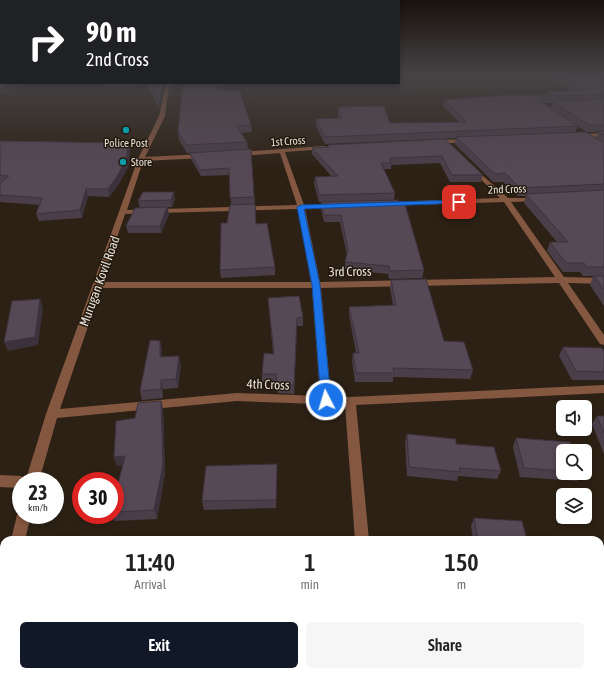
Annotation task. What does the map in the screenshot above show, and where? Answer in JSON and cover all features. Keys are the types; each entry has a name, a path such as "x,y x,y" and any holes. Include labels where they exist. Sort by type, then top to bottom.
{"street":[{"name":"Murugan Kovil Road","path":"35,472 52,414 124,212 141,159 162,116 163,108"},
{"path":"580,131 592,140"},
{"path":"571,136 604,134"},
{"path":"428,142 477,140"},
{"path":"446,142 457,152"},
{"name":"1st Cross","path":"235,154 330,148"},
{"path":"282,151 301,207 316,285 326,400"},
{"path":"141,159 212,155"},
{"path":"468,163 506,200 604,342"},
{"name":"2nd Cross","path":"380,204 544,198"},
{"path":"124,212 340,206"},
{"name":"3rd Cross","path":"97,285 316,285 560,280 604,281"},
{"name":"4th Cross","path":"52,414 237,397 350,401 604,389"},
{"path":"350,401 362,536"},
{"path":"0,481 12,482"},
{"path":"19,536 22,524"}],"building":[{"path":"180,108 245,108 251,125 236,126 247,142 186,145 178,132"},
{"path":"338,108 385,108 390,123 467,122 452,108 550,108 578,126 325,137 316,119 342,118"},
{"path":"562,108 604,108 604,125 589,125"},
{"path":"598,131 604,131 604,135"},
{"path":"586,132 604,143 604,184 520,188 505,173 495,174 456,137"},
{"path":"445,139 483,175 452,175 442,156 390,158 391,163 381,163 395,193 319,195 315,177 338,176 312,148 329,147 328,145"},
{"path":"0,141 129,143 126,161 108,189 86,189 80,210 36,214 42,198 0,195 0,183 9,176 0,175"},
{"path":"251,149 254,197 230,198 229,168 200,170 190,153"},
{"path":"604,190 604,267 587,267 584,263 566,263 550,242 568,242 526,194"},
{"path":"143,192 174,192 171,200 138,201"},
{"path":"398,200 400,204 405,204 424,270 390,271 389,266 345,262 348,250 341,215 324,215 321,202"},
{"path":"255,204 256,224 267,223 275,267 220,270 221,223 227,223 230,205"},
{"path":"167,207 160,226 126,226 135,208"},
{"path":"594,276 604,276 604,290"},
{"path":"426,279 444,341 464,342 473,370 393,368 394,373 356,373 353,353 359,353 349,307 396,305 391,280"},
{"path":"299,296 303,317 297,318 294,385 277,384 276,374 262,374 264,353 274,354 268,298"},
{"path":"40,299 35,337 4,342 12,301"},
{"path":"150,340 160,341 160,357 179,356 176,379 161,380 161,389 140,391"},
{"path":"563,347 602,348 604,351 604,372 576,371"},
{"path":"161,401 163,465 154,510 124,512 124,472 121,472 125,456 114,457 116,421 135,418 138,403"},
{"path":"597,416 604,416 604,433"},
{"path":"407,434 456,439 456,444 494,447 501,471 459,468 460,472 409,467"},
{"path":"516,438 570,442 571,444 556,444 556,470 524,468"},
{"path":"277,464 276,500 202,501 206,466"},
{"path":"474,518 522,521 526,536 477,536"}],"place":[{"name":"Police Post","path":"126,130"},
{"name":"Store","path":"123,162"}],"route":[{"path":"326,400 316,285 301,207 459,202"}]}
